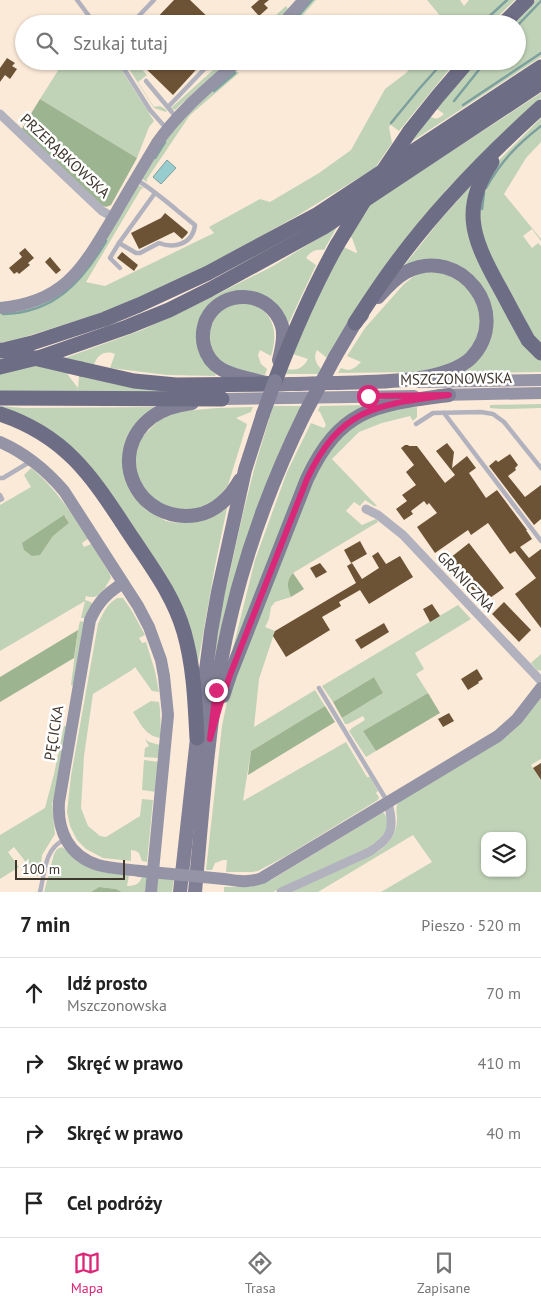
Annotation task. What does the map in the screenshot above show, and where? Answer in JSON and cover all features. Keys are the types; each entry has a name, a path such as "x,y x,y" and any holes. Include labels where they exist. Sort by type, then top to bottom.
{"highway":[{"path":"512,15 527,0"},
{"path":"0,350 49,338 106,319 208,273 318,214 541,67"},
{"path":"0,350 126,379 176,385 274,382 282,356 337,245 410,131 460,70"},
{"path":"0,367 41,357 127,327 209,290 324,226 541,83"},
{"path":"355,323 395,264 426,224 471,174 541,107"},
{"path":"522,124 486,170 475,196 472,215 475,234 485,261 528,340 541,353"},
{"path":"0,398 222,399"},
{"path":"0,414 24,423 46,436 71,455 107,498 162,582 179,616 187,644 204,738"}],"main road":[{"path":"180,892 204,738 234,606 247,559 271,490 305,413 335,357 355,323 388,286 405,272 428,266 442,266 454,270 465,277 481,296 486,314 487,326 481,344 461,366 444,373 389,382 274,382 222,371 209,359 203,343 203,333 207,319 221,303 229,299 245,296 262,301 276,314 282,326 282,356"},
{"path":"195,892 204,738 216,608 245,470 274,382"},
{"path":"204,738 220,705 307,479 320,453 341,428 376,408 388,404 449,395"},
{"path":"222,399 171,407 157,414 144,424 132,443 129,458 130,473 140,494 149,504 171,515 188,517 202,514 223,502 238,484 245,470"}],"street":[{"path":"290,15 304,0"},
{"path":"0,308 18,306 51,294 81,268 167,129 192,102 228,70"},
{"name":"PRZERĄBKOWSKA","path":"0,114 102,210 113,217"},
{"name":"MSZCZONOWSKA","path":"389,382 541,380"},
{"name":"MSZCZONOWSKA","path":"222,399 541,393"},
{"path":"0,442 29,458 45,471 64,491 138,606 161,660 168,715 151,892"},
{"name":"GRANICZNA","path":"366,508 403,535 541,681"},
{"name":"PĘCICKA","path":"66,840 59,821 59,802 90,620 94,609 100,601 123,583"},
{"path":"66,840 76,852 92,863 106,867 246,882 255,881 498,736 517,719 541,688"},
{"path":"281,892 380,846 392,828 388,803"}],"lane":[{"path":"77,0 88,15"},
{"path":"140,15 154,0"},
{"path":"125,70 150,110 167,129"},
{"path":"168,107 203,70"},
{"path":"146,81 176,118"},
{"path":"119,242 136,253 140,253 159,243 168,246 186,242 195,230 195,225 136,179"},
{"path":"120,268 110,258 119,242 156,193"},
{"path":"416,424 433,413 481,412 493,414 499,417 510,429 541,468"},
{"path":"444,414 541,541"},
{"path":"0,478 28,463 29,458"},
{"path":"0,495 2,498 0,500"},
{"path":"319,688 388,803"},
{"path":"40,892 49,854 59,842 66,840"}],"green space":[{"path":"310,0 316,0 303,15 296,15"},
{"path":"427,0 460,0 464,6 469,0 515,0 499,15 440,15"},
{"path":"536,0 541,0 541,57 526,67 526,15 520,15"},
{"path":"286,6 288,9 282,15 276,15"},
{"path":"58,70 122,70 154,121 149,127 137,158 40,99"},
{"path":"130,70 142,70 147,75 138,82 154,107 158,106 167,111 154,108"},
{"path":"213,70 219,70 175,110 171,108"},
{"path":"235,70 239,73 190,115 147,179 147,182 142,179 152,159 185,114"},
{"path":"409,70 449,70 399,131 391,125 389,127 392,143 375,168 295,217 196,272 92,316 5,343 0,342 0,312 50,299 138,185 144,188 141,189 86,282 105,286 214,233 209,227 260,199 270,202 319,173 351,150 385,89"},
{"path":"468,70 521,70 408,144 429,116 437,118 444,114 437,109"},
{"path":"541,93 541,98 499,136 446,190 356,308 327,358 317,350 315,356 321,369 318,374 285,374 287,369 294,370 299,368 308,359 293,354 322,287 344,247 357,252 352,238 349,236 367,206"},
{"path":"40,99 137,158 111,205 106,207 101,205 21,130"},
{"path":"541,118 541,142 526,158 504,194 541,239 541,241 532,229 523,236 532,248 538,243 541,246 541,347 534,339 488,259 479,226 482,193 498,161"},
{"path":"474,182 467,213 541,360 541,372 460,373 483,353 479,283 462,267 445,261 419,261 403,267 441,219"},
{"path":"337,227 324,250 314,251 306,258 316,265 286,329 251,293 199,321 197,328 198,350 205,363 216,374 215,376 167,375 110,368 115,354 111,353 102,354 97,358 94,365 65,358 142,330 200,303 273,266"},
{"path":"424,272 448,273 469,288 480,311 481,332 472,349 450,366 416,372 338,373 341,368 352,369 361,362 347,356 365,328 404,284"},
{"path":"238,302 258,307 264,311 272,322 274,342 271,356 260,350 258,355 261,364 267,369 265,375 237,371 218,361 209,346 209,326 216,313"},
{"path":"37,365 69,372 68,375 78,388 79,376 177,392 0,392 0,373"},
{"path":"541,404 541,408 490,408 490,405"},
{"path":"369,405 336,426 233,648 255,560 287,472 311,423 324,428 326,425 318,411 320,406"},
{"path":"0,406 23,408 156,407 124,464 125,477 132,494 146,510 166,521 177,523 200,521 227,508 197,669 193,643 98,477 0,408"},
{"path":"273,406 301,406 284,442 203,729 225,586 227,585 255,466"},
{"path":"253,407 251,412 236,418 247,424 228,485 218,498 200,510 171,510 150,497 138,480 135,458 141,438 161,418 183,411"},
{"path":"417,407 417,417 413,421 410,416 382,423 359,432 332,459 377,506 365,500 360,506 354,502 346,511 362,525 376,519 378,522 293,573 289,578 288,584 291,597 275,602 271,607 269,619 265,627 275,631 259,679 254,727 315,690 325,706 251,751 243,801 346,742 367,777 370,777 378,791 376,793 379,797 378,800 258,871 226,872 227,860 215,863 212,870 206,870 222,726 228,697 313,480 335,443 352,428 365,420 386,412"},
{"path":"31,468 56,492 88,539 82,543 84,547 91,544 111,578 98,596 86,596 85,600 92,604 85,618 81,618 85,601 0,651 0,505 31,487 24,475","holes":["65,516 69,523 53,536 40,555"]},
{"path":"64,515 69,523 53,536 40,555 32,556 24,550 22,543"},
{"path":"293,573 304,589 291,597 288,584 289,578"},
{"path":"117,598 123,598 145,635 139,638 142,643 146,642 159,692 152,691 135,667 93,694 84,756 81,808 88,826 100,836 106,837 140,816 142,799 153,800 147,862 142,861 139,853 136,851 131,850 131,861 103,858 86,849 77,840 70,826 67,812 71,776 98,624 108,606"},
{"path":"458,605 471,619 415,653 424,669 416,674 428,693 363,731 376,751 366,757 349,731 365,720 363,716 348,724 345,724 342,718 383,693 374,677 333,702 322,686"},
{"path":"80,621 84,622 75,686 71,685"},
{"path":"78,630 74,658 0,702 0,677"},
{"path":"541,654 541,671 538,671 531,663"},
{"path":"374,677 383,693 342,718 333,702"},
{"path":"428,693 440,713 376,751 363,731"},
{"path":"541,698 541,759 531,765 541,781 541,892 381,892 432,862 413,835 318,892 289,892 383,848 390,841 396,829 396,809 398,803"},
{"path":"151,701 159,702 161,738 147,732 133,712"},
{"path":"325,706 335,722 248,775 251,751"},
{"path":"64,726 68,726 56,792 52,804 55,834 42,855 40,874 36,875 14,847 8,852 19,867 0,879 0,835 45,808"},
{"path":"145,739 160,745 159,758 144,757 145,748 149,746"},
{"path":"144,760 159,762 156,792 142,790"},
{"path":"383,812 388,823 385,833 368,848 273,892 224,892 224,887 251,887 271,880"},
{"path":"62,847 81,863 92,869 129,875 127,886 137,884 142,876 147,877 145,892 122,892 116,889 99,887 91,892 44,892 54,854 57,849"},
{"path":"157,877 174,878 172,892 156,892"},
{"path":"99,887 116,889 122,892 91,892"}],"water":[{"path":"167,160 176,168 161,184 153,177"}],"building":[{"path":"174,0 190,0 206,15 160,15"},
{"path":"259,0 269,0 264,4 268,8 260,15 251,7"},
{"path":"7,58 15,63 12,66 16,70 10,79 5,75 0,82 0,68"},
{"path":"147,70 196,70 173,95"},
{"path":"165,213 188,232 187,234 182,239 174,232 139,249 131,233 161,218"},
{"path":"25,248 34,258 28,263 30,265 19,274 17,272 14,274 9,268 22,257 19,253"},
{"path":"122,252 138,265 134,271 117,258"},
{"path":"50,257 61,270 56,274 45,262"},
{"path":"447,443 454,452 452,468 467,456 476,468 469,473 486,498 497,490 527,530 532,539 520,547 529,558 541,549 541,628 515,594 536,578 515,551 510,554 488,523 471,535 468,530 435,553 417,527 437,513 429,503 427,505 424,501 411,511 413,514 404,520 396,509 407,501 402,495 416,485 406,472 414,465 401,448 405,445 417,446 445,483 455,475 436,451"},
{"path":"510,454 518,465 515,468 516,470 508,476 525,497 541,485 541,519 534,525 489,466 496,460 498,462"},
{"path":"360,541 367,554 351,563 344,550"},
{"path":"469,543 504,588 483,603 457,570 453,573 445,562"},
{"path":"378,552 386,564 400,556 413,577 369,604 360,590 339,602 341,606 322,617 330,630 286,657 273,636 275,631 356,583 347,566 352,563 362,579 379,568 372,556"},
{"path":"320,563 327,572 316,578 310,568"},
{"path":"504,602 531,630 519,642 492,614"},
{"path":"432,604 440,616 430,622 423,609"},
{"path":"384,623 389,632 361,649 355,640"},
{"path":"477,669 483,679 468,690 461,679"},
{"path":"449,713 454,721 443,727 438,719"},
{"path":"541,763 541,780 533,768"}],"waterway":[{"path":"299,15 312,0"},
{"path":"491,15 507,0"},
{"path":"526,17 541,1"},
{"path":"526,63 541,53"},
{"path":"391,123 436,70"},
{"path":"454,101 479,70"},
{"path":"463,105 516,70"},
{"path":"214,91 235,73"},
{"path":"486,188 510,154 541,126"},
{"path":"155,158 165,142"},
{"path":"482,209 484,193"},
{"path":"3,314 37,308 65,292 87,270 106,241"}],"route":[{"path":"216,690 210,739 230,675 307,479 320,453 328,442 341,428 352,420 376,408 388,404 449,395 368,396"}]}
